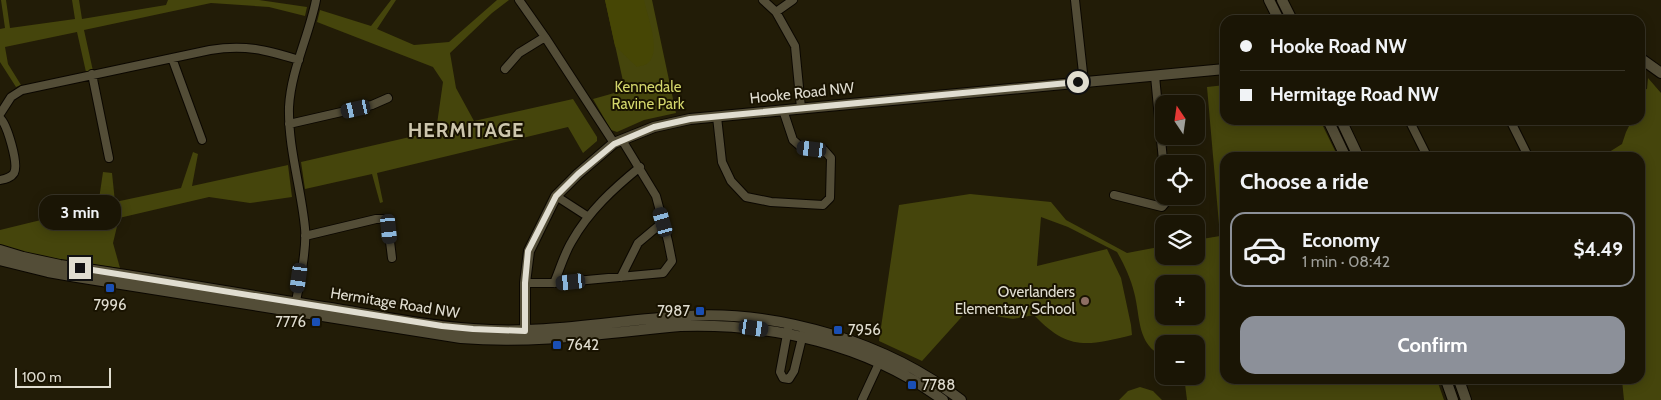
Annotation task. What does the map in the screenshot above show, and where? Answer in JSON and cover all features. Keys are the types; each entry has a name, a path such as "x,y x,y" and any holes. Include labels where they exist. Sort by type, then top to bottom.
{"street":[{"path":"295,307 305,236 290,138 290,96 316,0"},
{"path":"519,0 618,142 640,168 656,196 672,261 663,273 554,284 525,283"},
{"path":"763,0 776,12 795,46 802,108"},
{"path":"776,12 793,0"},
{"path":"1075,0 1084,82"},
{"path":"1267,0 1270,15"},
{"path":"1267,0 1275,15"},
{"path":"1282,0 1290,15"},
{"path":"505,69 519,53 545,37"},
{"path":"0,180 14,174 15,167 7,128 0,116 11,98 22,90 219,48 241,47 269,51 299,60"},
{"path":"172,58 202,140"},
{"path":"1645,61 1660,70"},
{"name":"Hooke Road NW","path":"525,336 525,283 528,251 556,196 578,174 618,142 654,127 690,119 1220,70"},
{"path":"92,74 109,158"},
{"path":"1155,76 1162,155"},
{"path":"289,124 372,105 388,98"},
{"path":"717,117 722,162 731,181 746,197 771,202 823,205 830,198 831,158 824,150 801,147 792,140 783,110"},
{"path":"1330,125 1343,152"},
{"path":"1343,125 1356,152"},
{"path":"1412,125 1425,152"},
{"path":"1512,125 1526,152"},
{"path":"554,284 571,242 588,216 613,189 640,168"},
{"path":"556,196 588,216"},
{"path":"1114,196 1162,207 1163,205"},
{"path":"305,236 383,219 386,220 388,225 392,258"},
{"path":"620,277 638,243 663,222"},
{"name":"Hermitage Road NW","path":"0,250 23,257 295,307"},
{"name":"Hermitage Road NW","path":"0,260 48,272 295,307 525,336 553,330 690,315 748,317 804,333 833,335 867,347 881,359 943,400"},
{"path":"788,329 780,372 783,378 789,379 794,371 804,333"},
{"path":"862,400 881,359"},
{"name":"Hermitage Road NW","path":"881,359 920,373 961,400"},
{"path":"1448,384 1454,400"},
{"path":"1460,384 1466,400"}],"green space":[{"path":"1,0 6,0 10,28 75,19 72,0 79,0 82,19 166,5 168,0 259,0 307,7 305,16 269,7 211,3 84,30 93,71 86,72 77,32 5,47 8,64 21,85 16,87 0,62 0,29 5,28"},
{"path":"391,0 396,0 377,29 414,45 449,42 497,0 509,0 492,13 450,53 456,88 474,121 573,99 597,137 597,141 583,153 568,127 377,173 383,202 380,203 372,174 305,189 301,162 436,131 443,82 433,67 317,22 320,10 371,26"},
{"name":"Kennedale Ravine Park","path":"605,0 652,0 676,113 644,120 617,132 611,130 593,99 625,90"},
{"path":"1648,78 1661,93 1661,400 1624,400 1622,384 1645,384 1645,152 1609,152 1622,144 1630,125 1645,125 1645,89 1647,89"},
{"path":"1220,86 1220,125 1322,125 1336,152 1220,152 1220,236 1207,87"},
{"path":"193,152 198,154 192,186 288,165 292,197 250,203 209,197 119,218 113,243 120,268 44,257 0,245 0,230 98,206 103,172 112,173 115,202 181,188"},
{"path":"970,194 1051,202 1066,220 1127,253 1155,248 1155,265 1205,265 1205,238 1220,236 1220,384 1438,384 1444,400 1187,400 1185,385 1205,385 1205,335 1155,335 1155,352 1144,338 1133,287 1117,252 1068,227 1041,217 1037,266 1107,249 1121,278 1132,335 1102,342 1079,343 1057,335 1034,315 1013,319 967,311 922,361 879,341 899,205"},
{"path":"1140,387 1153,391 1162,400 1119,400 1128,391"}],"shaded area":[{"path":"605,0 644,0 654,42 652,58 647,64 637,67 615,46"}],"place":[{"name":"7996","path":"110,288"},
{"name":"Overlanders Elementary School","path":"1085,301"},
{"name":"7987","path":"700,311"},
{"name":"7776","path":"316,322"},
{"name":"7956","path":"838,330"},
{"name":"7642","path":"557,345"},
{"name":"7788","path":"912,385"}],"district":[{"name":"HERMITAGE","path":"466,130"}],"route":[{"path":"80,268 442,326 525,331 525,283 528,251 556,196 578,174 614,144 622,140 654,127 690,119 1078,82"}]}
